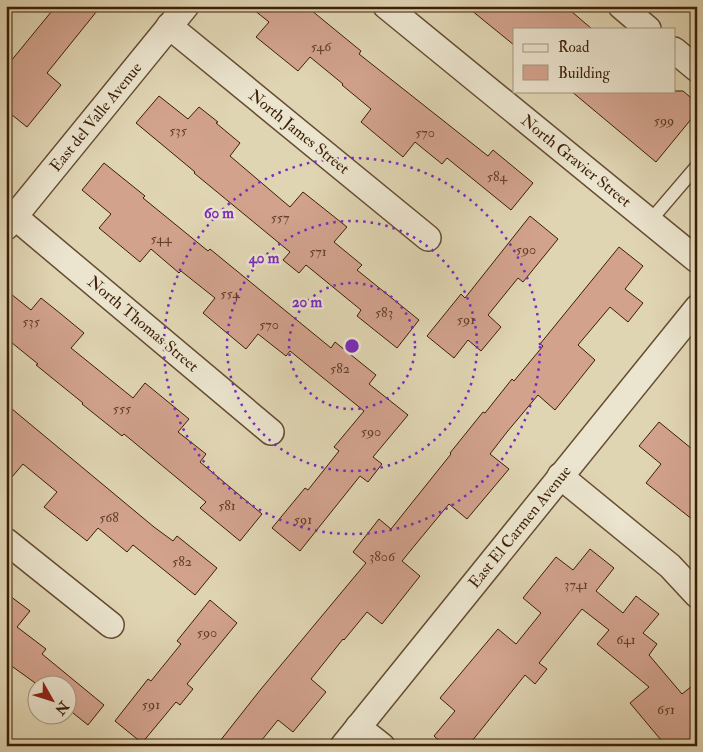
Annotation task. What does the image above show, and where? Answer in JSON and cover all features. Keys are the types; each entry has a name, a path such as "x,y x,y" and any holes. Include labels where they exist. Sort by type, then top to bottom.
{"street":[{"name":"East del Valle Avenue","path":"10,222 186,6"},
{"name":"North Gravier Street","path":"386,6 697,260"},
{"path":"621,6 647,28"},
{"name":"North James Street","path":"170,26 428,238"},
{"path":"676,52 697,69"},
{"name":"North Thomas Street","path":"10,222 271,432"},
{"name":"East El Carmen Avenue","path":"351,736 697,308"},
{"path":"560,476 670,566 697,595"},
{"path":"6,541 111,625"},
{"path":"351,736 382,746"}],"lane":[{"path":"650,221 697,166"}],"building":[{"path":"56,6 101,6 47,73 61,85 27,127 6,110 6,67"},
{"path":"249,6 306,6 361,51 359,54 488,156 493,150 533,183 511,210 447,158 442,164 415,142 403,157 361,122 371,109 310,57 298,71 256,37 269,22"},
{"path":"466,6 565,6 591,28 513,28 513,44"},
{"path":"683,91 697,103 697,112 656,162 572,92"},
{"path":"159,96 188,119 199,107 218,122 216,123 240,143 230,156 290,207 303,192 347,227 334,242 362,265 357,270 419,320 397,348 357,316 361,310 306,265 299,273 283,260 290,252 136,123"},
{"path":"104,163 145,196 143,198 208,251 210,249 331,348 335,342 376,375 369,384 408,415 373,457 382,464 368,482 360,476 300,551 272,528 305,488 308,490 339,451 334,447 364,411 290,351 286,356 258,334 246,349 203,313 215,298 181,271 179,273 151,249 140,262 99,228 111,214 82,190"},
{"path":"530,216 558,239 523,282 518,278 488,315 501,327 481,351 468,340 454,358 427,336 461,294 465,298"},
{"path":"619,247 643,266 625,289 643,303 628,322 610,307 578,345 595,360 555,410 538,395 507,432 490,454 509,469 467,519 449,504 402,561 420,576 382,624 367,612 343,639 311,679 326,692 293,732 278,720 257,746 216,746 366,563 353,552 379,519 391,529 483,412 485,413 512,379 514,381 543,346 540,344"},
{"path":"6,290 31,310 41,298 84,333 71,348 133,398 145,383 189,419 178,432 206,454 200,462 262,514 240,541 200,508 206,502 124,434 122,436 82,404 6,338"},
{"path":"6,404 154,527 173,541 177,536 217,568 195,595 133,545 127,552 98,528 87,541 44,507 57,492 23,464 6,484"},
{"path":"659,422 697,453 697,523 646,483 661,464 639,446"},
{"path":"590,549 614,568 596,591 623,613 636,596 659,614 643,633 657,644 649,655 682,694 697,682 697,746 666,746 630,703 649,687 597,644 609,630 582,609 539,663 547,669 535,684 525,675 468,746 445,746 434,736 455,711 440,698 498,629 516,644 541,613 523,598 556,557 573,570"},
{"path":"6,593 30,611 17,627 46,649 42,654 66,674 28,674 28,678 6,662"},
{"path":"210,600 237,623 187,684 193,689 180,705 176,702 142,743 115,721 148,679 151,681 181,644 177,641"},
{"path":"78,684 104,705 88,725 78,717"}],"waterway":[{"path":"6,13 11,6"}]}
